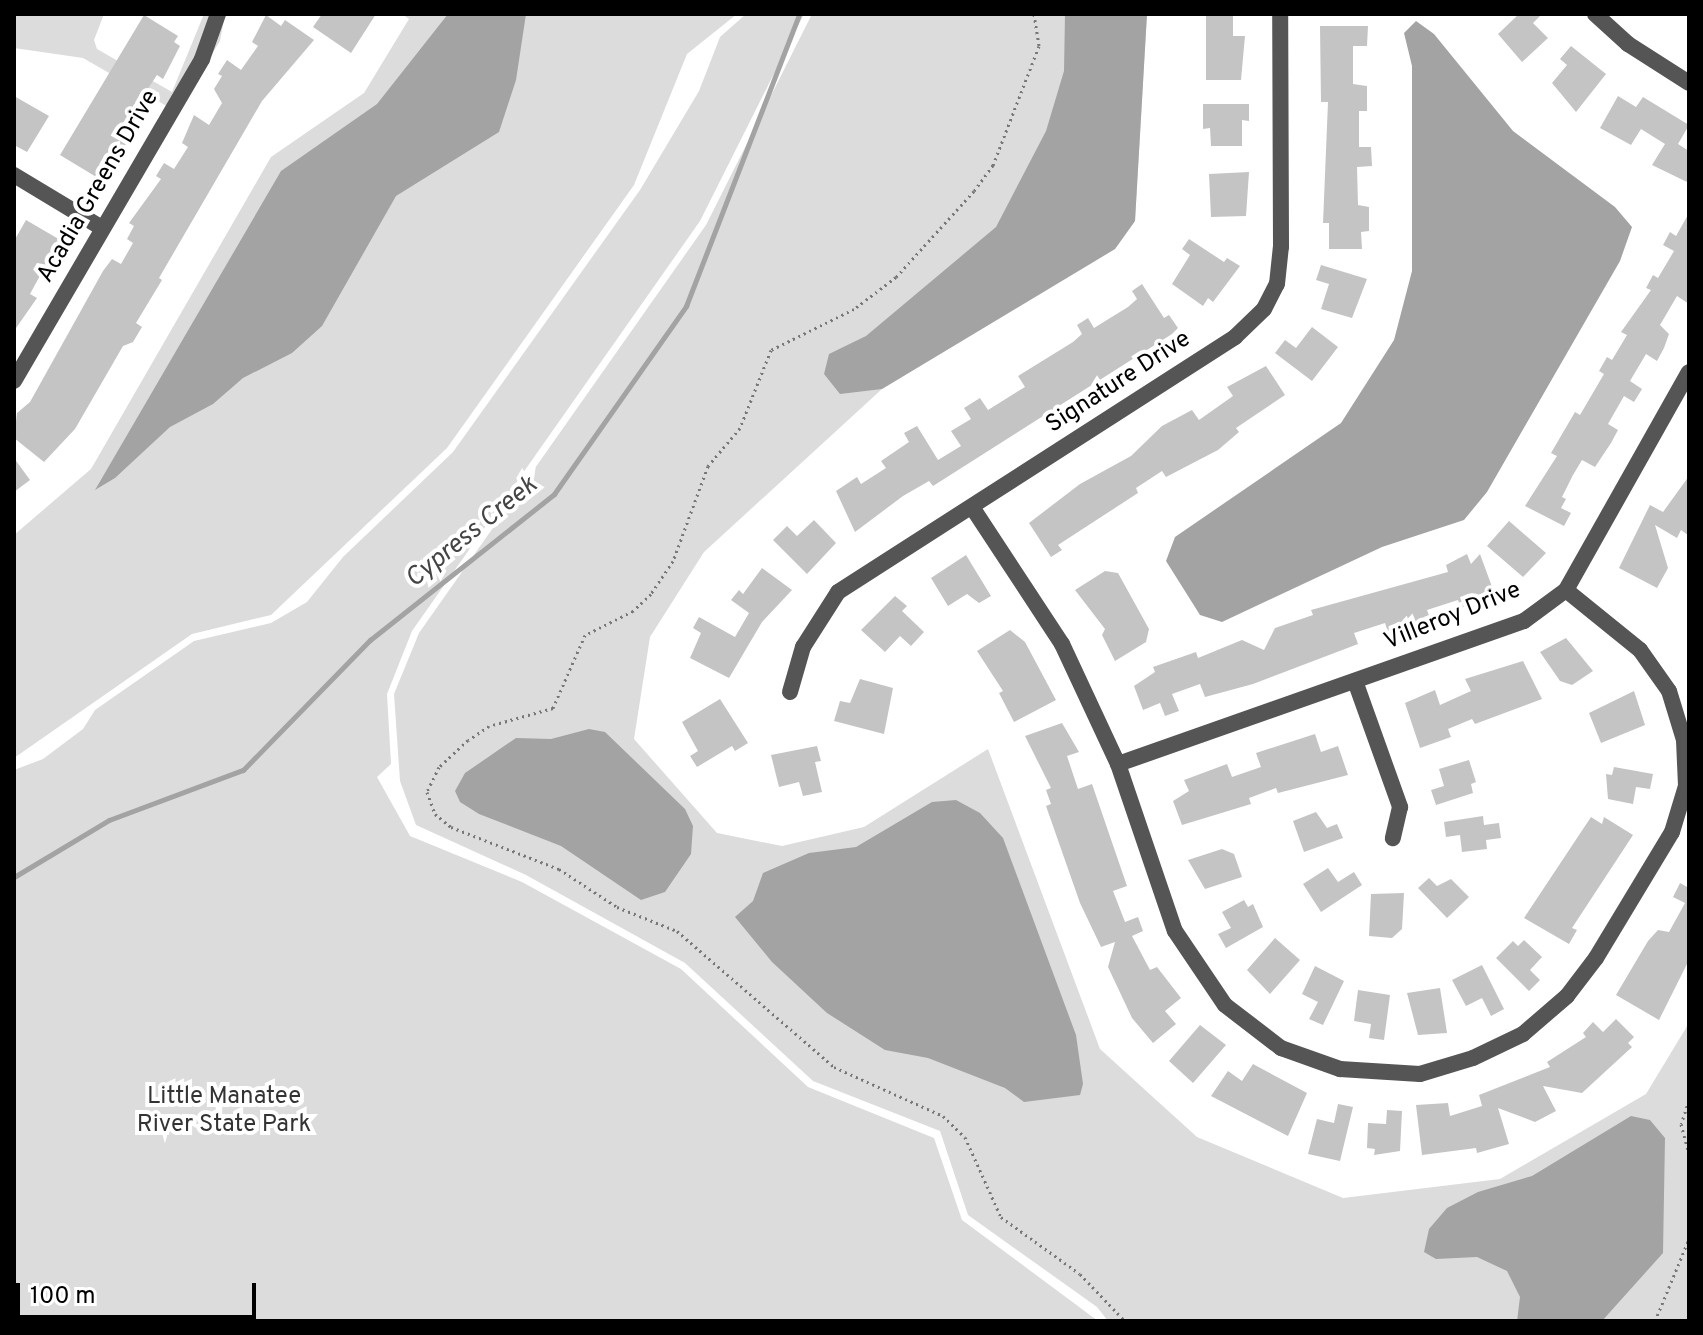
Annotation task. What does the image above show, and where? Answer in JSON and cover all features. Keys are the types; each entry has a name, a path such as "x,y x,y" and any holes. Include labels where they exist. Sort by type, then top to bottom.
{"street":[{"name":"Acadia Greens Drive","path":"14,381 202,59 218,14"},
{"name":"Signature Drive","path":"790,692 803,647 838,592 1235,337 1264,309 1277,284 1281,247 1280,14"},
{"path":"1595,14 1628,44 1689,83"},
{"path":"14,175 102,228"},
{"name":"Villeroy Drive","path":"1118,764 1524,621 1566,590 1689,372"},
{"path":"972,507 1062,644 1118,764 1175,931 1225,1005 1281,1048 1340,1069 1420,1074 1473,1058 1523,1034 1567,996 1596,958 1672,832 1686,786 1684,740 1669,691 1640,650 1566,590"},
{"path":"1355,681 1400,807 1393,838"}],"path":[{"path":"1034,14 1039,46 993,165 974,191 896,277 854,309 771,350 740,428 708,466 673,561 651,594 633,611 585,635 553,708 489,726 468,740 439,767 427,792 435,814 451,827 559,869 617,907 677,931 834,1067 943,1116 965,1137 1001,1217 1080,1274 1125,1321"},
{"path":"1689,1100 1681,1124 1689,1153"},
{"path":"1655,1321 1689,1239"}],"green space":[{"path":"14,14 104,14 94,40 97,49 172,92 204,14 225,14 220,41 177,112 83,58 14,48"},
{"path":"402,14 737,14 687,54 634,185 447,448 271,615 192,634 14,758 14,535 91,469 271,157 364,93 409,19"},
{"name":"Little Manatee River State Park","path":"746,14 804,14 700,221 412,631 387,694 391,764 377,777 410,836 522,882 681,969 808,1087 934,1138 962,1220 1098,1321 14,1321 14,770 43,759 83,729 95,710 194,641 271,623 307,602 343,557 453,452 640,190 699,91 720,37"},
{"path":"812,14 1147,14 1135,221 1115,249 882,389 704,552 650,637 634,739 717,833 782,846 864,827 988,749 1100,1049 1197,1137 1343,1198 1500,1179 1646,1094 1689,1023 1689,1321 1108,1321 1097,1307 968,1215 940,1131 813,1081 685,963 526,875 416,825 400,781 394,694 419,633 706,225"}],"shaded area":[{"path":"448,14 526,14 516,80 499,132 396,196 322,326 292,353 243,378 213,404 170,427 115,478 95,490 281,171 377,104"},
{"path":"1065,14 1147,14 1135,221 1115,249 882,389 840,394 824,374 829,354 866,336 996,227 1046,131 1064,71"},
{"path":"1416,21 1434,34 1513,131 1615,207 1632,227 1620,261 1487,492 1464,520 1382,547 1222,622 1200,615 1166,561 1175,537 1341,423 1394,340 1412,271 1412,66 1404,33"},
{"path":"589,729 605,732 685,809 693,826 691,854 665,892 641,900 561,846 479,814 460,802 455,791 465,773 516,738 551,739"},
{"path":"956,800 980,813 1003,838 1076,1035 1083,1084 1080,1095 1024,1102 1005,1088 928,1058 885,1050 827,1013 772,962 735,917 753,901 763,873 809,853 856,847 932,802"},
{"path":"1631,1116 1650,1120 1665,1138 1663,1253 1602,1321 1517,1321 1520,1297 1507,1271 1477,1257 1436,1259 1424,1252 1429,1229 1447,1208 1478,1192 1532,1176"}],"building":[{"path":"322,14 376,14 351,53 313,27"},
{"path":"1206,14 1233,14 1233,36 1245,36 1241,80 1206,80"},
{"path":"1519,14 1542,14 1533,23 1548,38 1522,62 1498,34"},
{"path":"144,15 178,36 174,42 180,46 163,79 157,75 141,99 147,103 115,165 98,178 60,155"},
{"path":"266,15 281,26 285,20 314,40 262,101 159,278 162,280 136,323 142,327 133,342 123,346 75,429 44,462 14,438 17,413 30,402 103,271 112,259 121,264 133,243 127,239 134,226 129,223 161,179 156,176 164,163 174,169 188,147 182,143 194,115 209,125 222,103 214,89 222,76 218,74 227,60 241,70 258,46 252,42"},
{"path":"1320,26 1368,26 1367,46 1353,46 1353,84 1367,86 1367,111 1359,111 1359,147 1371,147 1372,166 1357,167 1358,205 1369,207 1369,231 1361,232 1362,249 1329,249 1329,223 1323,223 1328,102 1321,102"},
{"path":"1571,46 1606,74 1576,112 1552,83 1567,65 1560,59"},
{"path":"14,96 49,116 27,152 14,145"},
{"path":"1618,96 1636,107 1643,97 1689,125 1678,144 1689,151 1689,183 1652,165 1665,144 1641,129 1631,145 1600,128"},
{"path":"1203,104 1249,104 1249,121 1242,120 1242,146 1211,146 1210,128 1203,129"},
{"path":"1249,172 1246,216 1211,217 1209,174"},
{"path":"1689,213 1689,304 1677,296 1660,325 1669,334 1657,361 1646,354 1630,381 1642,389 1634,402 1624,396 1608,424 1618,430 1611,443 1595,467 1582,460 1573,475 1562,497 1566,499 1561,508 1571,513 1564,526 1525,506 1557,456 1551,453 1575,412 1580,415 1604,374 1599,371 1607,357 1612,360 1627,335 1621,332 1651,290 1646,288 1653,275 1658,278 1674,251 1663,245 1670,232 1676,236"},
{"path":"26,220 62,241 59,247 64,250 48,276 42,272 30,294 37,298 14,331 14,241"},
{"path":"1189,239 1224,262 1227,258 1240,266 1213,302 1208,298 1203,306 1172,284 1190,255 1182,249"},
{"path":"1321,265 1367,279 1352,318 1321,309 1329,284 1316,280"},
{"path":"1142,284 1164,318 1169,315 1178,328 1172,334 933,486 929,481 903,496 855,532 836,491 857,477 861,484 886,468 881,461 909,442 904,433 917,426 938,460 961,446 951,431 971,419 964,408 980,398 988,410 1025,387 1018,376 1073,342 1082,334 1077,325 1088,318 1094,328 1128,307 1137,299 1132,291"},
{"path":"1312,327 1338,347 1312,381 1275,353 1285,340 1296,348"},
{"path":"1266,366 1285,395 1236,428 1239,432 1218,450 1166,477 1162,471 1136,488 1138,493 1058,545 1062,550 1051,557 1029,523 1080,484 1131,456 1162,426 1192,410 1199,420 1233,396 1227,387"},
{"path":"14,458 30,480 14,492"},
{"path":"1689,476 1689,536 1681,530 1677,538 1655,525 1668,568 1657,588 1619,568 1650,505 1663,512"},
{"path":"814,520 836,543 807,574 773,540 787,526 797,536"},
{"path":"1509,521 1546,553 1523,577 1487,546"},
{"path":"1467,554 1471,564 1480,554 1495,595 1461,608 1458,600 1427,610 1431,621 1389,636 1385,623 1354,633 1358,644 1253,684 1205,697 1200,684 1172,694 1179,711 1165,716 1160,703 1143,710 1134,686 1155,672 1153,667 1196,652 1198,658 1242,640 1264,650 1275,628 1313,615 1311,610 1448,572 1446,565"},
{"path":"966,555 991,596 979,603 967,594 948,606 931,578"},
{"path":"762,568 792,590 762,622 729,678 690,658 701,633 693,628 699,617 735,637 749,613 731,600 739,590 743,594"},
{"path":"1105,571 1118,573 1149,629 1146,642 1115,661 1102,635 1105,629 1075,590"},
{"path":"895,596 907,606 902,611 924,632 911,646 900,636 885,652 861,630"},
{"path":"1010,630 1025,642 1056,700 1014,722 999,693 1003,691 977,651"},
{"path":"1566,638 1593,671 1572,685 1560,681 1540,652"},
{"path":"1523,661 1542,699 1475,724 1472,719 1448,729 1451,737 1420,748 1405,703 1435,690 1440,705 1471,691 1465,679"},
{"path":"860,679 893,688 884,734 834,721 840,701 850,703"},
{"path":"1634,691 1645,725 1601,743 1589,713"},
{"path":"720,699 748,743 735,751 732,746 697,767 690,756 698,751 682,722"},
{"path":"1062,723 1079,752 1067,756 1078,789 1092,784 1127,886 1113,891 1125,922 1138,917 1143,931 1132,936 1150,970 1157,967 1181,998 1165,1011 1176,1024 1153,1043 1132,1018 1108,967 1115,942 1101,947 1080,903 1046,806 1051,804 1046,790 1051,788 1025,736"},
{"path":"1315,734 1321,752 1338,746 1348,775 1278,793 1276,788 1249,798 1251,804 1182,825 1173,801 1189,791 1184,780 1227,764 1232,777 1261,767 1256,753"},
{"path":"817,746 821,761 815,762 822,792 803,796 799,782 779,787 771,755"},
{"path":"1469,760 1476,782 1471,784 1473,793 1436,805 1431,790 1444,786 1439,769"},
{"path":"1614,767 1653,774 1650,789 1636,787 1633,804 1608,799 1606,774 1612,775"},
{"path":"1316,812 1327,828 1337,824 1343,838 1304,852 1293,821"},
{"path":"1483,816 1484,825 1499,823 1501,838 1486,840 1487,849 1462,852 1460,835 1446,837 1444,822"},
{"path":"1591,817 1602,824 1604,817 1633,835 1572,928 1577,930 1569,944 1524,918"},
{"path":"1222,849 1234,854 1242,877 1205,889 1188,860"},
{"path":"1328,868 1338,882 1354,872 1362,885 1321,912 1303,884"},
{"path":"1429,878 1437,886 1451,879 1469,897 1447,918 1418,888"},
{"path":"1680,883 1689,888 1689,960 1659,1020 1616,995 1648,941 1658,930 1669,932 1685,903 1673,897"},
{"path":"1404,893 1402,929 1392,938 1369,936 1371,894"},
{"path":"1244,900 1248,907 1253,904 1263,927 1226,948 1218,934 1231,928 1222,912"},
{"path":"1275,938 1300,960 1270,994 1247,970"},
{"path":"1524,940 1542,957 1530,970 1540,980 1529,991 1496,958 1513,941 1518,946"},
{"path":"1482,965 1504,1009 1491,1016 1482,998 1466,1006 1452,980"},
{"path":"1315,966 1344,981 1323,1025 1309,1019 1318,1002 1302,994"},
{"path":"1440,988 1447,1033 1418,1035 1407,993"},
{"path":"1358,990 1390,995 1384,1040 1369,1038 1371,1024 1354,1021"},
{"path":"1616,1019 1634,1037 1628,1043 1632,1047 1582,1093 1543,1086 1556,1111 1535,1122 1498,1108 1509,1144 1477,1153 1476,1148 1422,1155 1416,1105 1448,1103 1450,1116 1482,1106 1479,1095 1550,1067 1547,1062 1586,1037 1583,1033 1593,1022 1603,1032"},
{"path":"1200,1025 1226,1045 1193,1083 1169,1061"},
{"path":"1253,1064 1307,1093 1288,1136 1211,1096 1228,1071 1242,1081"},
{"path":"1338,1104 1353,1107 1340,1161 1308,1154 1317,1119 1334,1123"},
{"path":"1387,1110 1402,1111 1400,1151 1374,1155 1375,1149 1367,1148 1368,1123 1386,1124"}],"waterway":[{"name":"Cypress Creek","path":"14,877 109,820 243,770 370,640 554,494 686,306 799,14"}]}
